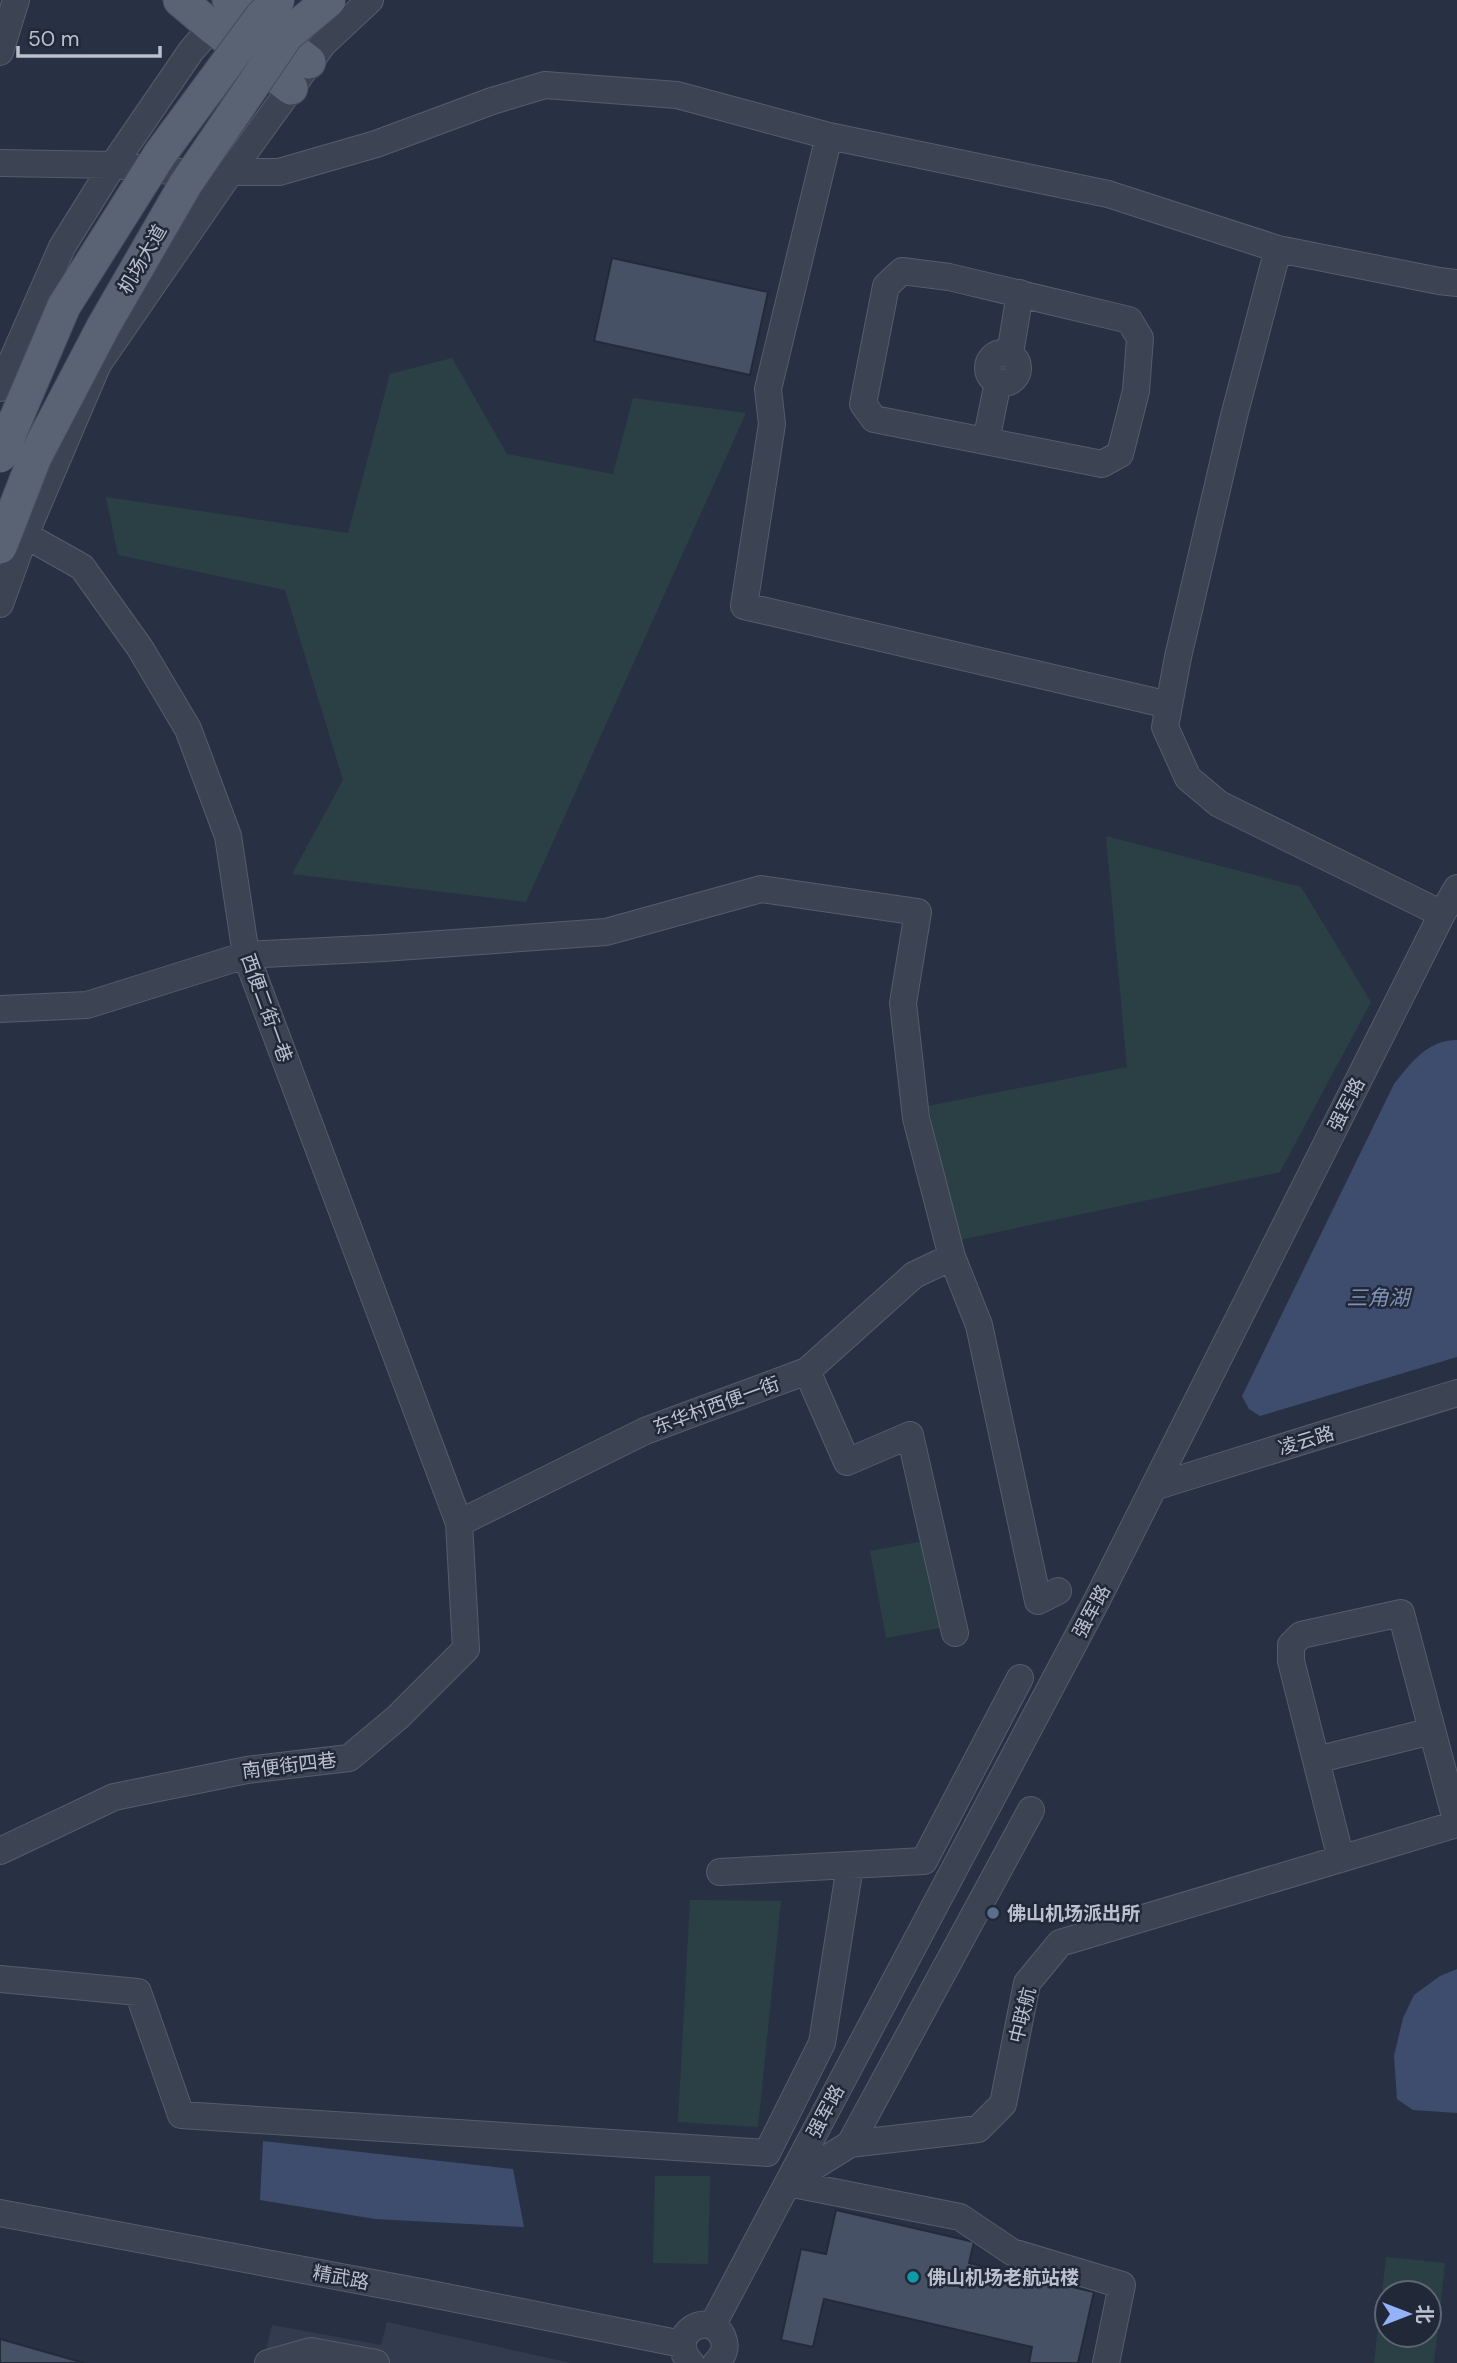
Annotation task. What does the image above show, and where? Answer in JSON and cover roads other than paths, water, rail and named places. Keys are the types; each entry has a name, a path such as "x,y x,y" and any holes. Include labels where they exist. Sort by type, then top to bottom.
{"main road":[{"path":"180,0 227,8 300,75"},
{"name":"机场大道","path":"0,456 64,306 160,154 261,17 278,0"},
{"name":"机场大道","path":"13,541 35,457 103,327 185,185 287,35 329,0"}],"street":[{"path":"0,52 16,0"},
{"path":"0,604 13,541 98,364 229,174 323,44 370,0"},
{"path":"0,388 62,247 113,165 191,51 227,8"},
{"path":"0,163 113,165 229,174 279,172 376,144 492,101 545,85 677,95 829,136 1108,194 1278,249 1457,283"},
{"path":"829,136 768,389 772,424 744,606 1169,705"},
{"path":"1278,249 1234,416 1178,657 1165,727 1188,778 1219,804 1442,914"},
{"path":"901,271 949,277 1020,293 1129,320 1140,338 1136,391 1121,454 1102,464 874,419 863,404 886,286 901,271"},
{"path":"986,441 998,382 988,372 989,362 1001,353 1010,354 1020,293"},
{"name":"西便二街一巷","path":"13,541 82,568 141,648 188,729 228,836 246,955 458,1523"},
{"name":"强军路","path":"712,2326 1098,1598 1457,888"},
{"path":"0,1009 88,1005 246,955 606,932 761,889 918,912 903,1003 916,1118 952,1257 979,1325 1038,1601 1058,1591"},
{"name":"东华村西便一街","path":"458,1523 645,1431 807,1371 914,1275 952,1257"},
{"path":"807,1371 847,1462 910,1435 956,1633"},
{"name":"凌云路","path":"1154,1487 1457,1393"},
{"name":"南便街四巷","path":"0,1851 114,1797 247,1770 349,1758 398,1717 466,1649 458,1523"},
{"path":"1341,1858 1291,1661 1291,1645 1301,1635 1401,1613 1457,1824"},
{"path":"720,1872 924,1861 1020,1678"},
{"path":"1316,1760 1432,1731"},
{"path":"850,2144 1031,1810"},
{"name":"中联航","path":"788,2183 850,2144 978,2129 1003,2104 1027,1983 1060,1943 1457,1824"},
{"path":"0,1979 138,1992 181,2115 767,2153 821,2043 850,1866"},
{"path":"788,2183 960,2217 1012,2252 1122,2285 1106,2363"},
{"name":"精武路","path":"0,2213 412,2290 686,2354"},
{"path":"686,2354 684,2338 693,2328 699,2325 712,2326 723,2336 724,2343 724,2351 717,2363"},
{"path":"268,2363 311,2351 376,2363"}],"water":[{"name":"三角湖","path":"1457,1040 1457,1357 1260,1416 1249,1409 1242,1396 1394,1084 1428,1048"},
{"path":"1457,1969 1457,2113 1413,2110 1397,2099 1394,2056 1403,2018 1414,1995 1440,1976"},
{"path":"263,2141 513,2169 524,2227 375,2219 260,2200"}],"place":[{"name":"佛山机场派出所","path":"993,1913"},
{"name":"佛山机场老航站楼","path":"913,2277"}]}
